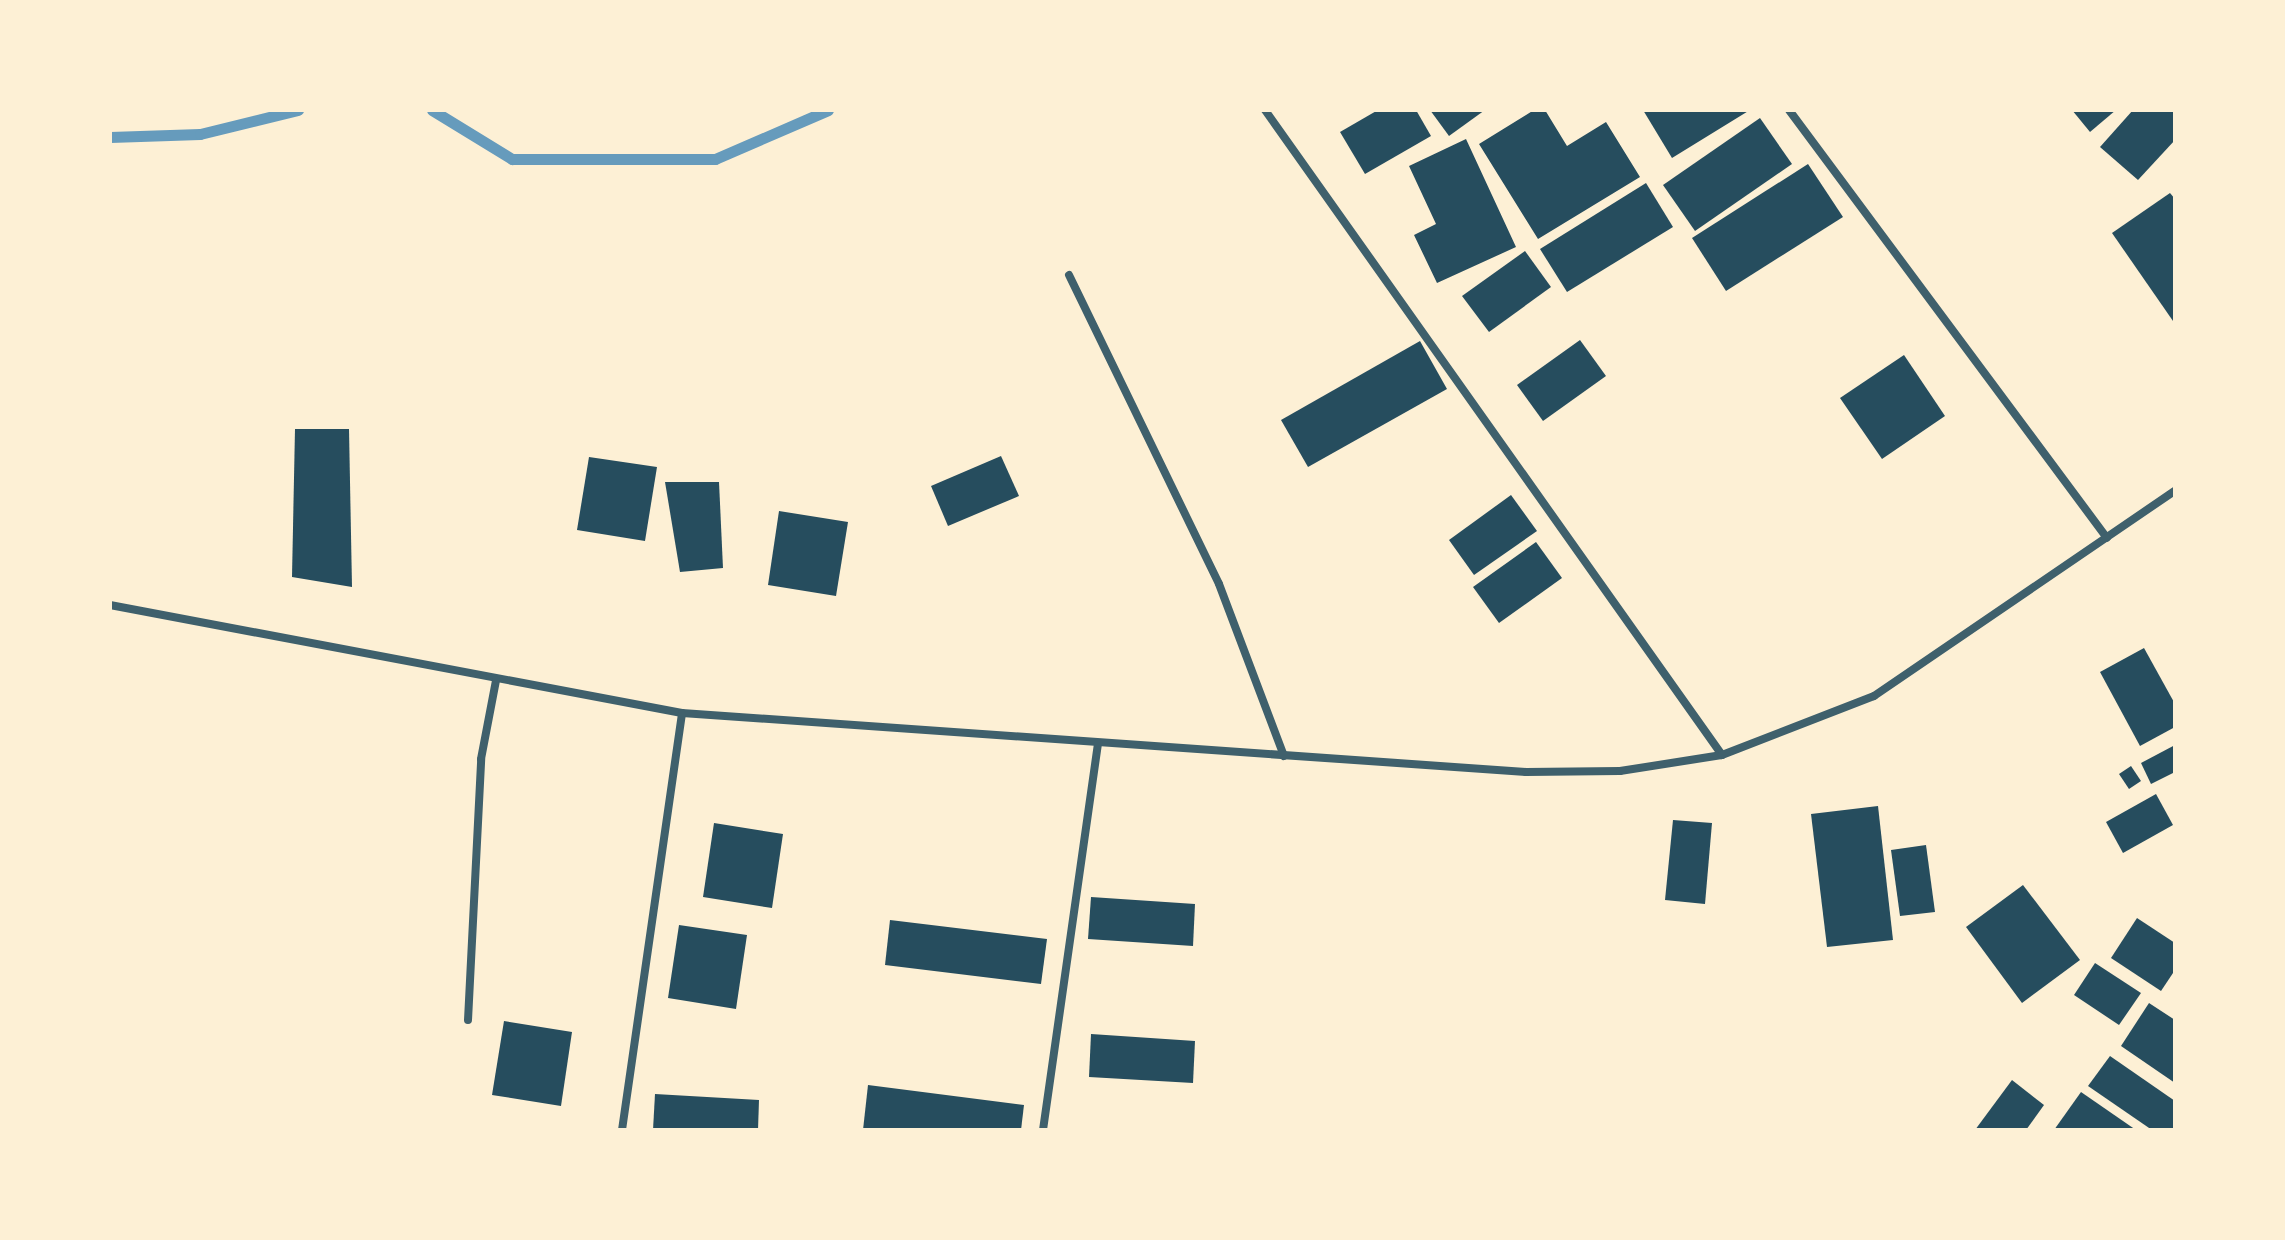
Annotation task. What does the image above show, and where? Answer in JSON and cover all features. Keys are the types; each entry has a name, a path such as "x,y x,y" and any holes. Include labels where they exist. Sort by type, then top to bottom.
{"street":[{"path":"1265,110 1722,755"},
{"path":"1789,110 2107,538"},
{"path":"1069,275 1219,584 1284,756"},
{"path":"110,605 682,713 1526,772 1620,771 1722,755 1874,696 2175,491"},
{"path":"468,1020 481,759 496,680"},
{"path":"622,1130 682,713"},
{"path":"1043,1130 1098,743"}],"building":[{"path":"1378,110 1416,110 1431,136 1365,174 1340,132"},
{"path":"1430,110 1485,110 1449,136"},
{"path":"1534,110 1545,110 1567,146 1606,122 1640,177 1538,239 1479,144"},
{"path":"1643,110 1750,110 1672,158"},
{"path":"2072,110 2116,110 2090,132"},
{"path":"2133,110 2175,110 2175,140 2138,180 2100,147"},
{"path":"1760,118 1792,164 1695,231 1663,185"},
{"path":"1466,139 1516,247 1437,283 1414,235 1436,224 1409,166"},
{"path":"1808,164 1843,217 1726,291 1692,238"},
{"path":"1646,183 1673,227 1567,292 1540,249"},
{"path":"2170,193 2175,199 2173,321 2112,233"},
{"path":"1525,251 1551,287 1489,332 1462,296"},
{"path":"1580,340 1606,376 1543,421 1517,385"},
{"path":"1420,341 1447,389 1308,467 1281,420"},
{"path":"1904,355 1945,416 1882,459 1840,398"},
{"path":"295,429 349,429 352,587 292,577"},
{"path":"1001,456 1019,496 948,526 931,486"},
{"path":"589,457 657,467 645,541 577,530"},
{"path":"665,482 719,482 723,568 680,572"},
{"path":"1511,495 1537,531 1474,575 1449,540"},
{"path":"779,511 848,522 836,596 768,585"},
{"path":"1536,542 1562,578 1499,623 1473,587"},
{"path":"2144,648 2175,704 2175,727 2140,746 2100,672"},
{"path":"2175,745 2175,772 2151,784 2141,763"},
{"path":"2131,766 2141,781 2129,789 2119,774"},
{"path":"2156,794 2173,825 2123,853 2106,822"},
{"path":"1878,806 1893,940 1827,947 1811,814"},
{"path":"1673,820 1712,823 1705,904 1665,900"},
{"path":"714,823 783,834 772,908 703,897"},
{"path":"1926,845 1935,912 1900,916 1891,850"},
{"path":"2023,885 2080,960 2022,1003 1966,927"},
{"path":"1091,897 1195,904 1193,946 1088,939"},
{"path":"2137,918 2175,943 2175,970 2161,991 2111,958"},
{"path":"890,920 1047,939 1041,984 885,965"},
{"path":"679,925 747,935 736,1009 668,998"},
{"path":"2095,963 2141,993 2119,1025 2074,995"},
{"path":"2149,1003 2175,1020 2175,1083 2121,1046"},
{"path":"504,1021 572,1032 561,1106 492,1095"},
{"path":"1091,1034 1195,1041 1193,1083 1089,1077"},
{"path":"2110,1056 2175,1101 2175,1130 2152,1130 2088,1086"},
{"path":"2012,1080 2044,1105 2026,1130 1975,1130"},
{"path":"868,1085 1024,1105 1021,1130 863,1130"},
{"path":"2081,1092 2136,1130 2054,1130"},
{"path":"655,1094 759,1100 758,1130 653,1130"}],"waterway":[{"path":"110,137 200,134 298,110"},
{"path":"432,110 512,159 715,159 828,110"}]}
